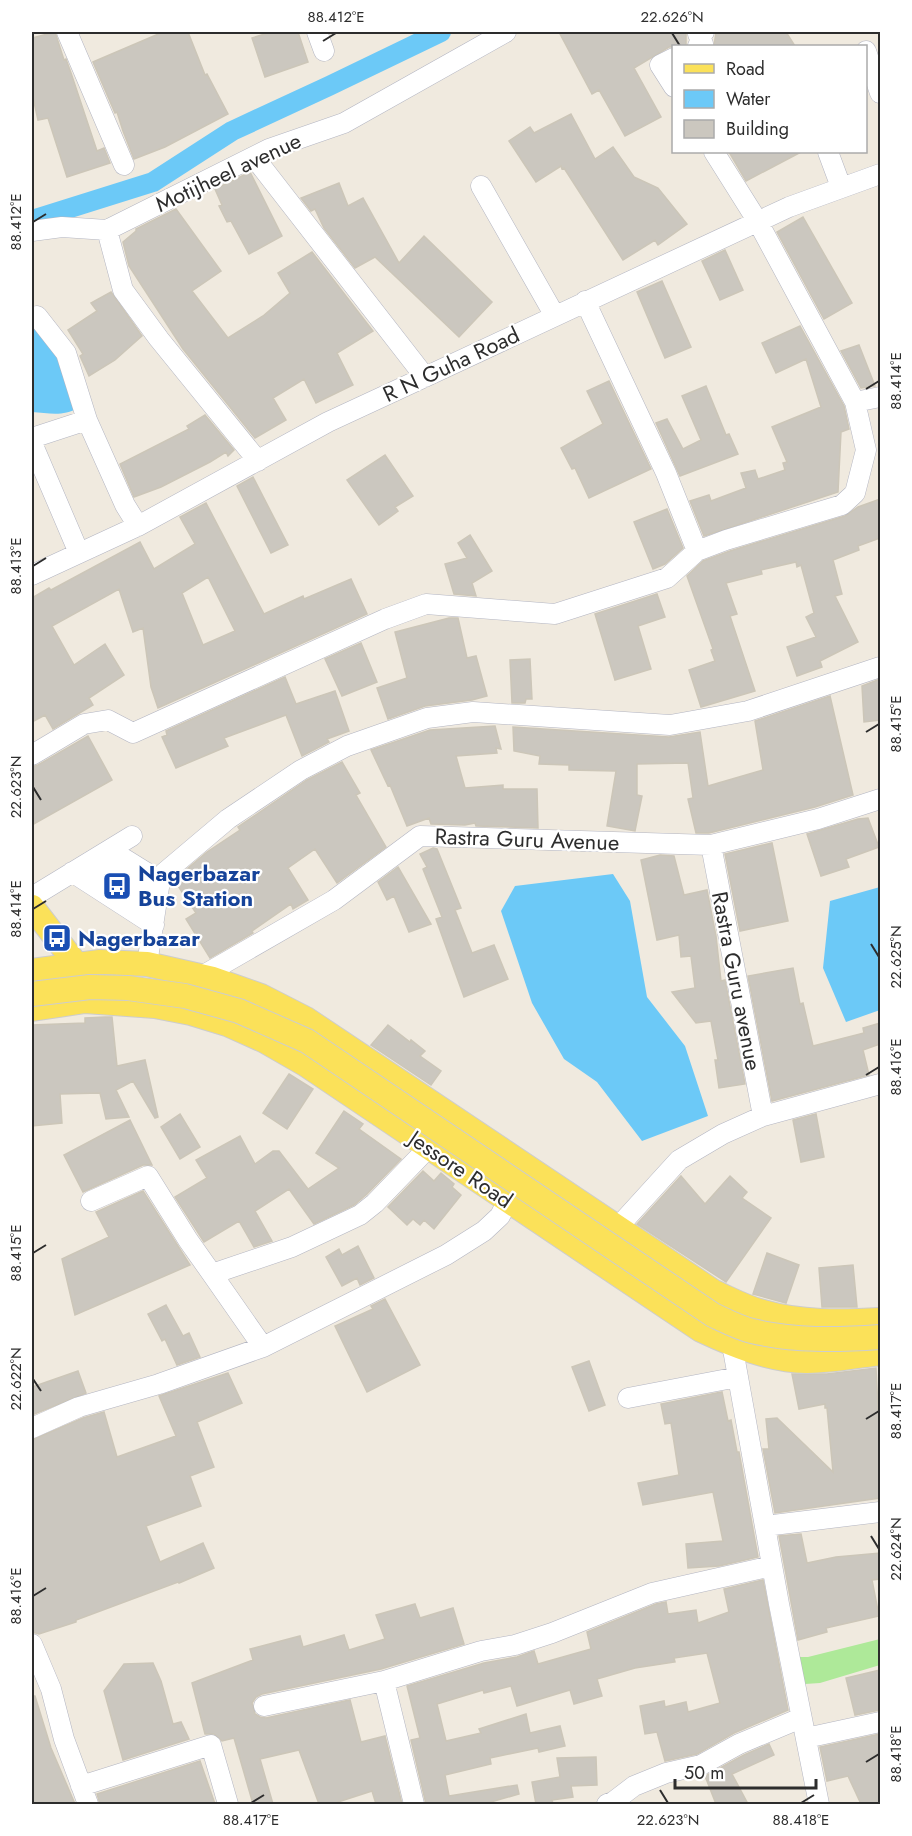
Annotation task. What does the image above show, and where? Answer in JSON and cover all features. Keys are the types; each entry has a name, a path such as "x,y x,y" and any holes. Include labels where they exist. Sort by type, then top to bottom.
{"main road":[{"path":"32,907 76,964 85,1001"},
{"name":"Jessore Road","path":"32,972 100,962 147,964 202,976 261,996 306,1019 714,1292 762,1312 796,1319 880,1320"},
{"path":"32,994 90,987 128,988 185,996 239,1011 307,1041 713,1315 749,1330 782,1337 818,1340 880,1337"},
{"name":"Jessore Road","path":"32,1009 85,1001 155,1006 191,1012 227,1024 264,1041 304,1064 701,1330 732,1344 775,1358 808,1361 880,1353"}],"street":[{"path":"67,32 124,165"},
{"path":"317,32 324,51"},
{"name":"Motijheel avenue","path":"107,230 269,149 344,123 506,32"},
{"path":"700,45 703,44 698,34 704,32"},
{"path":"867,54 880,93"},
{"path":"672,59 660,65 672,84"},
{"path":"32,755 84,724 108,720 133,733 385,619 426,604 555,614 667,578 698,551 726,540 842,505 855,493 866,450 855,402 758,222 715,153"},
{"path":"828,153 841,187"},
{"path":"254,157 425,377"},
{"name":"R N Guha Road","path":"32,575 138,526 328,422 758,222 841,187 880,174"},
{"path":"481,186 555,316"},
{"path":"32,231 62,227 107,230 123,290 159,339 258,461"},
{"path":"585,301 666,473 698,551"},
{"path":"32,319 37,316 66,353 87,420 125,505 138,526"},
{"path":"855,402 880,397"},
{"path":"79,553 32,441 87,420"},
{"path":"147,964 160,881 172,864 228,819 301,770 347,746 428,718 473,712 670,725 748,711 880,667"},
{"name":"Rastra Guru Avenue","path":"202,976 334,900 420,836 711,845 818,819 880,800"},
{"path":"32,897 132,836"},
{"name":"Rastra Guru avenue","path":"711,845 763,1116"},
{"path":"110,850 160,881"},
{"path":"91,861 157,903"},
{"path":"72,872 153,925"},
{"path":"191,1012 202,976"},
{"path":"618,1227 679,1160 723,1134 763,1116 880,1084"},
{"path":"212,1274 292,1246 360,1215 375,1203 429,1147"},
{"path":"91,1201 148,1176 188,1240 263,1347"},
{"path":"32,1428 79,1407 159,1384 263,1347 446,1255 484,1231 500,1216 508,1200"},
{"path":"739,1303 732,1344 772,1566 819,1804"},
{"path":"628,1398 738,1377"},
{"path":"765,1526 880,1512"},
{"path":"264,1706 384,1681 481,1651 515,1645 552,1634 652,1593 772,1566"},
{"path":"32,1644 51,1689 64,1739 88,1804"},
{"path":"384,1681 414,1804"},
{"path":"607,1804 613,1803 634,1786 666,1773 701,1765 739,1744 801,1718"},
{"path":"806,1738 880,1722"},
{"path":"81,1786 211,1745 228,1804"}],"green space":[{"path":"880,1639 880,1665 820,1683 805,1684 796,1657 808,1657"}],"water":[{"path":"32,321 46,329 78,408 72,411 55,414 32,412"},
{"path":"613,874 630,901 647,997 685,1046 708,1116 642,1141 597,1082 564,1059 532,1003 501,911 515,886"},
{"path":"880,887 880,1010 846,1022 823,968 830,901"}],"building":[{"path":"55,32 97,151 104,148 110,163 67,177 48,118 38,120 32,93 32,38"},
{"path":"163,32 188,32 205,75 207,74 228,114 165,147 134,159 117,112 115,113 93,62"},
{"path":"271,32 298,32 308,62 265,77 252,38"},
{"path":"559,32 686,32 686,45 672,45 634,68 661,117 625,136 599,90 592,94"},
{"path":"716,32 786,32 794,45 714,45"},
{"path":"571,114 595,159 613,147 634,177 658,188 687,224 658,245 655,240 623,260 564,168 562,169 561,166 536,182 509,141 530,127 534,133"},
{"path":"730,153 799,153 746,181"},
{"path":"250,172 282,236 249,254 231,221 227,222 219,206 222,205 215,189"},
{"path":"339,183 348,206 363,198 399,263 424,236 492,302 459,337 375,257 355,268 324,228 315,209 311,211 301,198"},
{"path":"176,209 221,271 192,291 228,338 263,316 290,293 278,273 312,252 373,331 337,353 353,385 316,403 304,379 273,398 286,420 255,438 183,349 129,266 123,242 136,229"},
{"path":"803,217 852,303 824,319 777,232"},
{"path":"725,250 743,290 720,300 702,261"},
{"path":"662,281 691,347 665,358 637,292"},
{"path":"111,292 142,336 115,360 89,376 80,356 83,354 68,330 97,311 91,303"},
{"path":"800,326 844,406 849,429 841,432 838,492 704,536 690,501 709,495 711,501 746,488 741,473 755,470 758,479 785,470 783,463 787,462 772,427 821,407 806,359 776,373 762,343"},
{"path":"859,345 875,386 861,388 841,351"},
{"path":"609,381 651,469 589,498 575,468 572,469 561,448 603,424 587,391"},
{"path":"706,386 726,435 729,434 738,454 680,476 656,423 667,419 683,449 701,440 682,396"},
{"path":"205,415 234,450 228,456 226,452 161,487 134,497 120,464 189,429 187,426"},
{"path":"385,455 413,496 395,507 398,511 379,525 347,480"},
{"path":"253,477 288,545 271,553 237,486"},
{"path":"880,499 880,538 858,546 859,550 833,560 842,594 835,596 858,642 820,661 822,667 797,676 787,647 816,637 806,617 814,613 801,565 797,567 796,562 761,570 762,574 726,583 737,614 730,616 755,691 701,707 689,670 715,661 711,650 713,649 687,576 703,561 845,516 858,507"},
{"path":"206,503 264,614 303,596 304,599 351,579 367,614 158,708 151,687 143,628 133,632 119,589 52,626 74,665 105,644 124,675 89,698 93,705 53,729 45,715 32,722 32,598 140,542 154,569 195,544 180,517","holes":["208,577 235,631 203,645 182,593"]},
{"path":"667,509 683,548 665,564 653,569 634,522"},
{"path":"470,535 492,571 472,583 476,596 454,594 445,564 467,558 458,543"},
{"path":"657,594 665,617 638,626 651,669 615,680 595,614"},
{"path":"449,618 458,618 467,658 476,656 487,696 425,706 388,719 377,688 407,678 395,632"},
{"path":"361,643 377,682 342,696 325,659"},
{"path":"530,659 532,699 526,699 525,703 512,703 510,660"},
{"path":"285,677 296,704 335,691 349,731 327,739 329,742 302,756 286,715 224,738 228,746 176,768 162,737 167,735 166,731"},
{"path":"880,679 880,720 864,722 862,686"},
{"path":"830,696 853,795 815,807 709,833 696,833 688,799 693,798 688,763 637,764 637,795 642,796 635,831 607,826 616,771 569,770 569,765 539,764 540,756 514,751 513,727 669,737 700,732 708,786 763,770 755,721"},
{"path":"495,726 501,749 496,748 497,753 456,756 465,788 503,785 503,789 537,789 538,828 476,826 475,823 431,824 429,818 407,826 390,785 388,786 371,750 430,730"},
{"path":"88,736 112,780 32,825 32,767"},
{"path":"342,762 360,793 356,795 386,847 337,883 315,849 288,868 308,900 293,909 291,904 252,931 253,933 210,958 186,919 196,913 174,880 207,852 240,830 238,827 307,780"},
{"path":"868,818 879,847 846,859 849,867 821,876 807,834"},
{"path":"772,843 788,921 740,931 725,854"},
{"path":"433,848 437,849 461,908 455,910 472,953 494,945 508,979 464,997 436,919 442,917 423,869 427,867 420,854"},
{"path":"660,855 674,856 684,895 707,890 716,936 721,981 725,980 745,1084 719,1088 715,1060 718,1060 711,1021 696,1023 672,992 695,988 691,956 681,957 679,935 657,940 641,860"},
{"path":"398,867 431,924 409,932 394,896 387,900 378,882"},
{"path":"793,968 800,1004 803,1003 813,1046 864,1033 863,1028 880,1023 880,1044 863,1050 869,1075 772,1101 748,976"},
{"path":"112,1017 117,1066 145,1060 158,1117 155,1118 133,1081 116,1090 129,1117 106,1119 100,1093 60,1094 62,1123 32,1126 32,1025 85,1023 85,1018"},
{"path":"388,1025 425,1051 420,1056 441,1071 431,1085 371,1045"},
{"path":"289,1074 313,1089 287,1129 263,1113"},
{"path":"344,1111 363,1124 359,1129 401,1159 367,1194 354,1205 314,1224 289,1189 255,1211 272,1241 254,1247 239,1221 204,1242 175,1197 207,1178 196,1160 240,1136 255,1164 273,1151 279,1151 308,1189 339,1168 316,1153"},
{"path":"180,1114 200,1147 180,1159 161,1127"},
{"path":"816,1114 824,1157 801,1162 793,1120"},
{"path":"130,1120 152,1165 143,1165 83,1192 64,1155"},
{"path":"423,1171 434,1181 441,1173 454,1184 452,1187 461,1195 434,1229 424,1220 420,1225 413,1219 407,1225 388,1207"},
{"path":"681,1176 705,1204 730,1176 747,1192 742,1198 771,1218 726,1282 637,1224"},
{"path":"143,1191 190,1265 75,1315 62,1259 109,1237 96,1212"},
{"path":"358,1246 374,1278 360,1285 357,1278 342,1286 326,1257 339,1249 342,1255"},
{"path":"767,1253 799,1265 786,1303 753,1294"},
{"path":"853,1265 857,1307 822,1307 819,1268"},
{"path":"385,1299 420,1365 367,1392 335,1326 373,1309 371,1306"},
{"path":"166,1305 183,1336 189,1333 200,1357 177,1365 165,1339 162,1341 148,1314"},
{"path":"589,1361 605,1405 589,1411 572,1367"},
{"path":"876,1368 880,1498 775,1513 763,1449 769,1449 766,1419 777,1418 833,1472 827,1408 825,1404 799,1409 792,1374 827,1374"},
{"path":"78,1371 86,1393 32,1415 32,1387"},
{"path":"228,1373 242,1403 197,1422 214,1467 190,1476 201,1506 146,1526 160,1562 203,1543 214,1568 76,1620 76,1622 39,1634 32,1632 32,1440 83,1418 104,1412 117,1457 176,1436 159,1396"},
{"path":"722,1392 728,1421 731,1420 737,1452 739,1452 758,1557 719,1566 688,1568 686,1544 723,1541 713,1492 643,1505 638,1483 679,1475 671,1423 665,1424 661,1404"},
{"path":"801,1534 807,1563 836,1557 880,1553 880,1579 872,1580 879,1616 826,1628 827,1632 798,1640 779,1536"},
{"path":"763,1580 788,1710 734,1733 697,1754 665,1761 657,1732 645,1734 640,1706 664,1701 665,1707 686,1702 688,1712 720,1703 707,1653 674,1658 675,1662 635,1668 597,1679 602,1696 574,1704 570,1690 517,1706 511,1686 484,1693 483,1690 437,1704 446,1741 481,1733 479,1729 526,1714 530,1733 560,1726 565,1746 539,1752 538,1748 490,1758 491,1764 445,1775 449,1796 517,1785 519,1794 484,1804 426,1804 411,1740 420,1738 407,1686 534,1651 538,1664 591,1649 587,1632 656,1604 666,1602 668,1614 696,1610 698,1623 729,1612 724,1589"},
{"path":"415,1604 420,1618 453,1608 464,1644 381,1669 262,1694 252,1703 255,1714 266,1718 350,1700 361,1742 385,1736 402,1804 376,1804 372,1791 338,1802 339,1804 319,1804 299,1750 260,1759 273,1804 253,1804 234,1738 222,1741 214,1734 205,1734 192,1683 253,1660 250,1649 300,1636 303,1647 344,1635 349,1650 385,1639 376,1615"},
{"path":"153,1663 161,1681 173,1724 181,1722 189,1739 123,1760 104,1691 124,1664"},
{"path":"880,1670 880,1710 855,1715 846,1678"},
{"path":"32,1696 35,1696 51,1748 75,1804 32,1804"},
{"path":"880,1734 880,1804 861,1804 848,1776 827,1781 820,1747"},
{"path":"769,1744 774,1755 732,1774 748,1804 716,1804 705,1776"},
{"path":"596,1757 597,1785 571,1786 573,1797 552,1800 553,1804 536,1804 532,1782 560,1777 557,1758"},
{"path":"200,1761 215,1804 100,1804 97,1794"}],"waterway":[{"path":"32,220 153,182 232,131 441,32"}],"place":[{"name":"Nagerbazar Bus Station","path":"117,886"},
{"name":"Nagerbazar","path":"57,938"}]}
